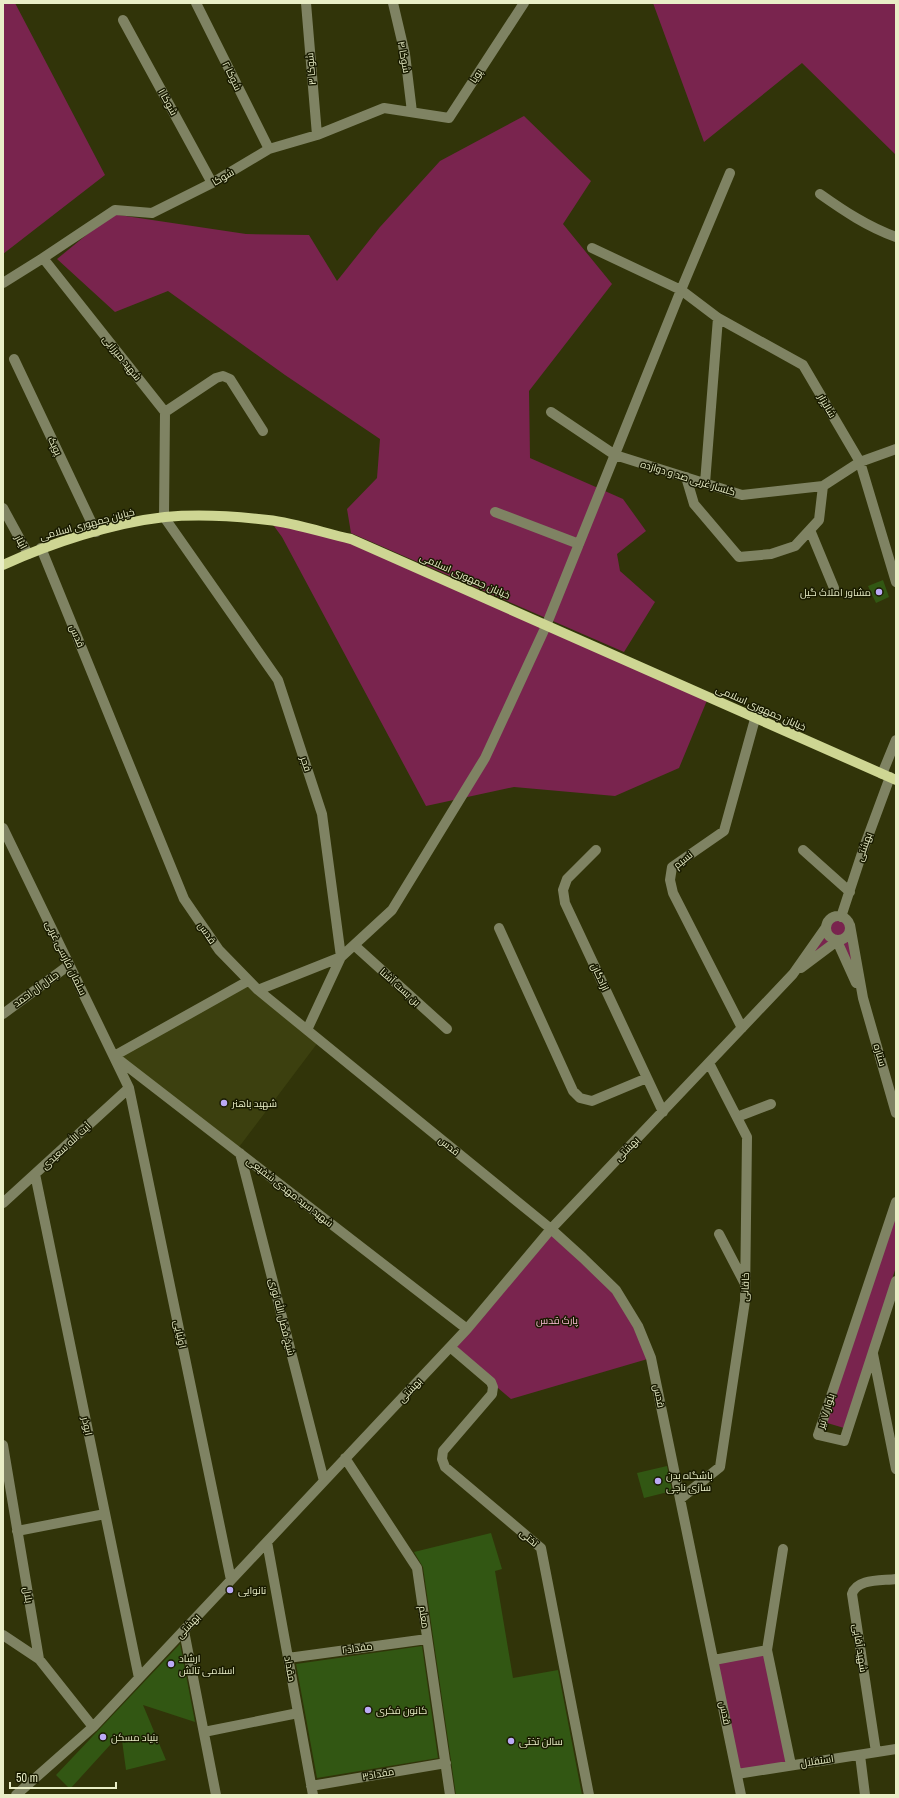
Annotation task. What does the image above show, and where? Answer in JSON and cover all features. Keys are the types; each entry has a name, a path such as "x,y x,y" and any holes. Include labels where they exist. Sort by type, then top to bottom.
{"main road":[{"name":"خیابان جمهوری اسلامی","path":"3,565 41,548 123,525 164,518 204,516 269,520 351,539 889,777"}],"street":[{"name":"شوکا ۲","path":"196,3 269,149"},
{"name":"شوکا ۳","path":"306,3 316,135"},
{"name":"شوکا ۴","path":"393,3 405,54 412,112"},
{"name":"پویا","path":"412,112 448,118 524,3"},
{"name":"شوکا ۱","path":"123,20 212,183"},
{"name":"شوکا","path":"43,258 115,210 152,214 212,183 269,149 316,135 384,108 412,112"},
{"path":"258,990 341,957 392,910 485,758 546,626 681,290 730,173"},
{"path":"820,194 850,215 880,231 896,236"},
{"name":"شالیزار","path":"592,248 681,290 718,318 804,365 860,462 896,582"},
{"path":"3,283 43,258"},
{"name":"شهید میرزایی","path":"43,258 166,412"},
{"path":"705,483 718,318"},
{"name":"پوپک","path":"14,359 96,532"},
{"path":"164,518 166,412 216,378 223,376 230,379 263,431"},
{"name":"گلسار غربی صد و دوازده","path":"551,412 615,455 742,495 823,486 860,462 896,449"},
{"path":"686,477 694,504 739,557 771,554 795,546 819,520 823,486"},
{"name":"ایثار","path":"3,508 28,554"},
{"path":"495,512 579,544"},
{"name":"فجر","path":"164,518 278,680 322,814 341,957"},
{"path":"810,530 834,588"},
{"name":"قدس","path":"41,548 184,898 219,950 258,990 551,1229 616,1290 638,1326 651,1358 741,1795"},
{"name":"نسیم","path":"742,1028 673,893 670,880 672,867 724,831 756,719"},
{"path":"889,777 896,740"},
{"name":"بهشتی","path":"842,917 863,850 889,777"},
{"name":"سلمان فارسی غربی","path":"3,828 129,1088"},
{"name":"ازادگان","path":"596,850 566,879 562,890 565,903 663,1112"},
{"path":"803,850 850,892"},
{"path":"793,974 826,927 827,923 833,917 842,917 850,925 863,998"},
{"path":"793,974 837,941 847,936 850,925"},
{"path":"826,927 830,938 837,941 863,998"},
{"path":"499,928 573,1091 580,1098 592,1101 647,1078"},
{"name":"بن بست آشنا","path":"354,945 447,1029"},
{"path":"306,1030 341,957"},
{"name":"جلال آل احمد","path":"3,1014 70,965"},
{"name":"بهشتی","path":"16,1795 93,1727 184,1631 467,1329 551,1229 793,974"},
{"path":"114,1056 248,981"},
{"name":"ستاره","path":"863,998 896,1109"},
{"name":"شهید سید مهدی شفیعی","path":"114,1056 467,1329"},
{"name":"خاقانی","path":"680,1499 720,1467 745,1301 747,1137 709,1063"},
{"name":"آیت الله سعیدی","path":"3,1204 129,1088"},
{"name":"اولیایی","path":"129,1088 231,1580"},
{"path":"737,1117 771,1104"},
{"name":"شیخ فضل الله نوری","path":"240,1153 324,1481"},
{"name":"ابوذر","path":"35,1174 139,1678"},
{"name":"بلوار ۷ تیر","path":"896,1202 818,1435 844,1441 896,1282"},
{"path":"719,1234 745,1284"},
{"name":"تختی","path":"450,1347 491,1382 493,1387 492,1394 443,1451 442,1459 445,1467 541,1548 589,1795"},
{"path":"873,1353 896,1470"},
{"name":"بلال","path":"3,1445 39,1659 93,1727"},
{"name":"معلم","path":"346,1458 417,1568 450,1795"},
{"path":"18,1531 105,1514"},
{"name":"مقداد","path":"267,1542 312,1790"},
{"path":"783,1549 767,1650 791,1765"},
{"name":"شهید آقایی","path":"876,1752 852,1594 854,1588 860,1583 896,1579"},
{"path":"184,1631 216,1795"},
{"path":"3,1635 39,1659"},
{"name":"مقداد۲","path":"288,1658 427,1639"},
{"path":"714,1660 767,1650"},
{"path":"204,1732 298,1713"},
{"name":"استقلال","path":"737,1774 896,1749"},
{"path":"860,1755 865,1795"},
{"name":"مقداد۳","path":"312,1790 446,1763"}],"shaded area":[{"name":"شهید باهنر","path":"248,981 319,1041 236,1151 114,1056"}],"green space":[{"path":"3,3 15,3 105,175 3,254"},
{"path":"653,3 896,3 896,155 802,63 704,142"},
{"path":"524,116 591,181 563,224 612,284 529,391 530,458 623,499 646,531 617,554 620,571 655,602 624,652 351,533 347,509 377,478 380,439 285,375 168,291 115,312 57,259 112,214 246,234 309,235 337,281 380,227 440,161"},
{"path":"271,522 350,540 708,698 679,768 615,796 514,787 426,806 282,537"},
{"path":"837,916 848,921 863,997 837,941 794,974 830,920"},
{"path":"896,1203 896,1267 844,1428 824,1422"},
{"name":"پارک قدس","path":"551,1229 616,1290 651,1358 511,1399 450,1347"},
{"path":"767,1650 791,1765 737,1773 714,1660"}],"building":[{"name":"مشاور املاک گیل","path":"883,580 889,597 876,603 868,586"},
{"name":"باشگاه بدن سازی ناجی","path":"667,1466 672,1491 644,1498 637,1473"},
{"path":"491,1533 502,1569 495,1571 513,1678 558,1670 582,1795 456,1795 423,1567 414,1552"},
{"path":"180,1644 195,1722 143,1705 166,1760 126,1770 121,1733 70,1789 56,1775"},
{"name":"کانون فکری","path":"422,1646 438,1758 317,1778 296,1664"}],"place":[{"name":"مشاور املاک گیل","path":"879,592"},
{"name":"شهید باهنر","path":"224,1103"},
{"name":"باشگاه بدن سازی ناجی","path":"658,1481"},
{"name":"نانوایی","path":"230,1590"},
{"name":"ارشاد اسلامی تالش","path":"171,1664"},
{"name":"کانون فکری","path":"368,1710"},
{"name":"بنیاد مسکن","path":"103,1737"},
{"name":"سالن تختی","path":"511,1741"}]}
